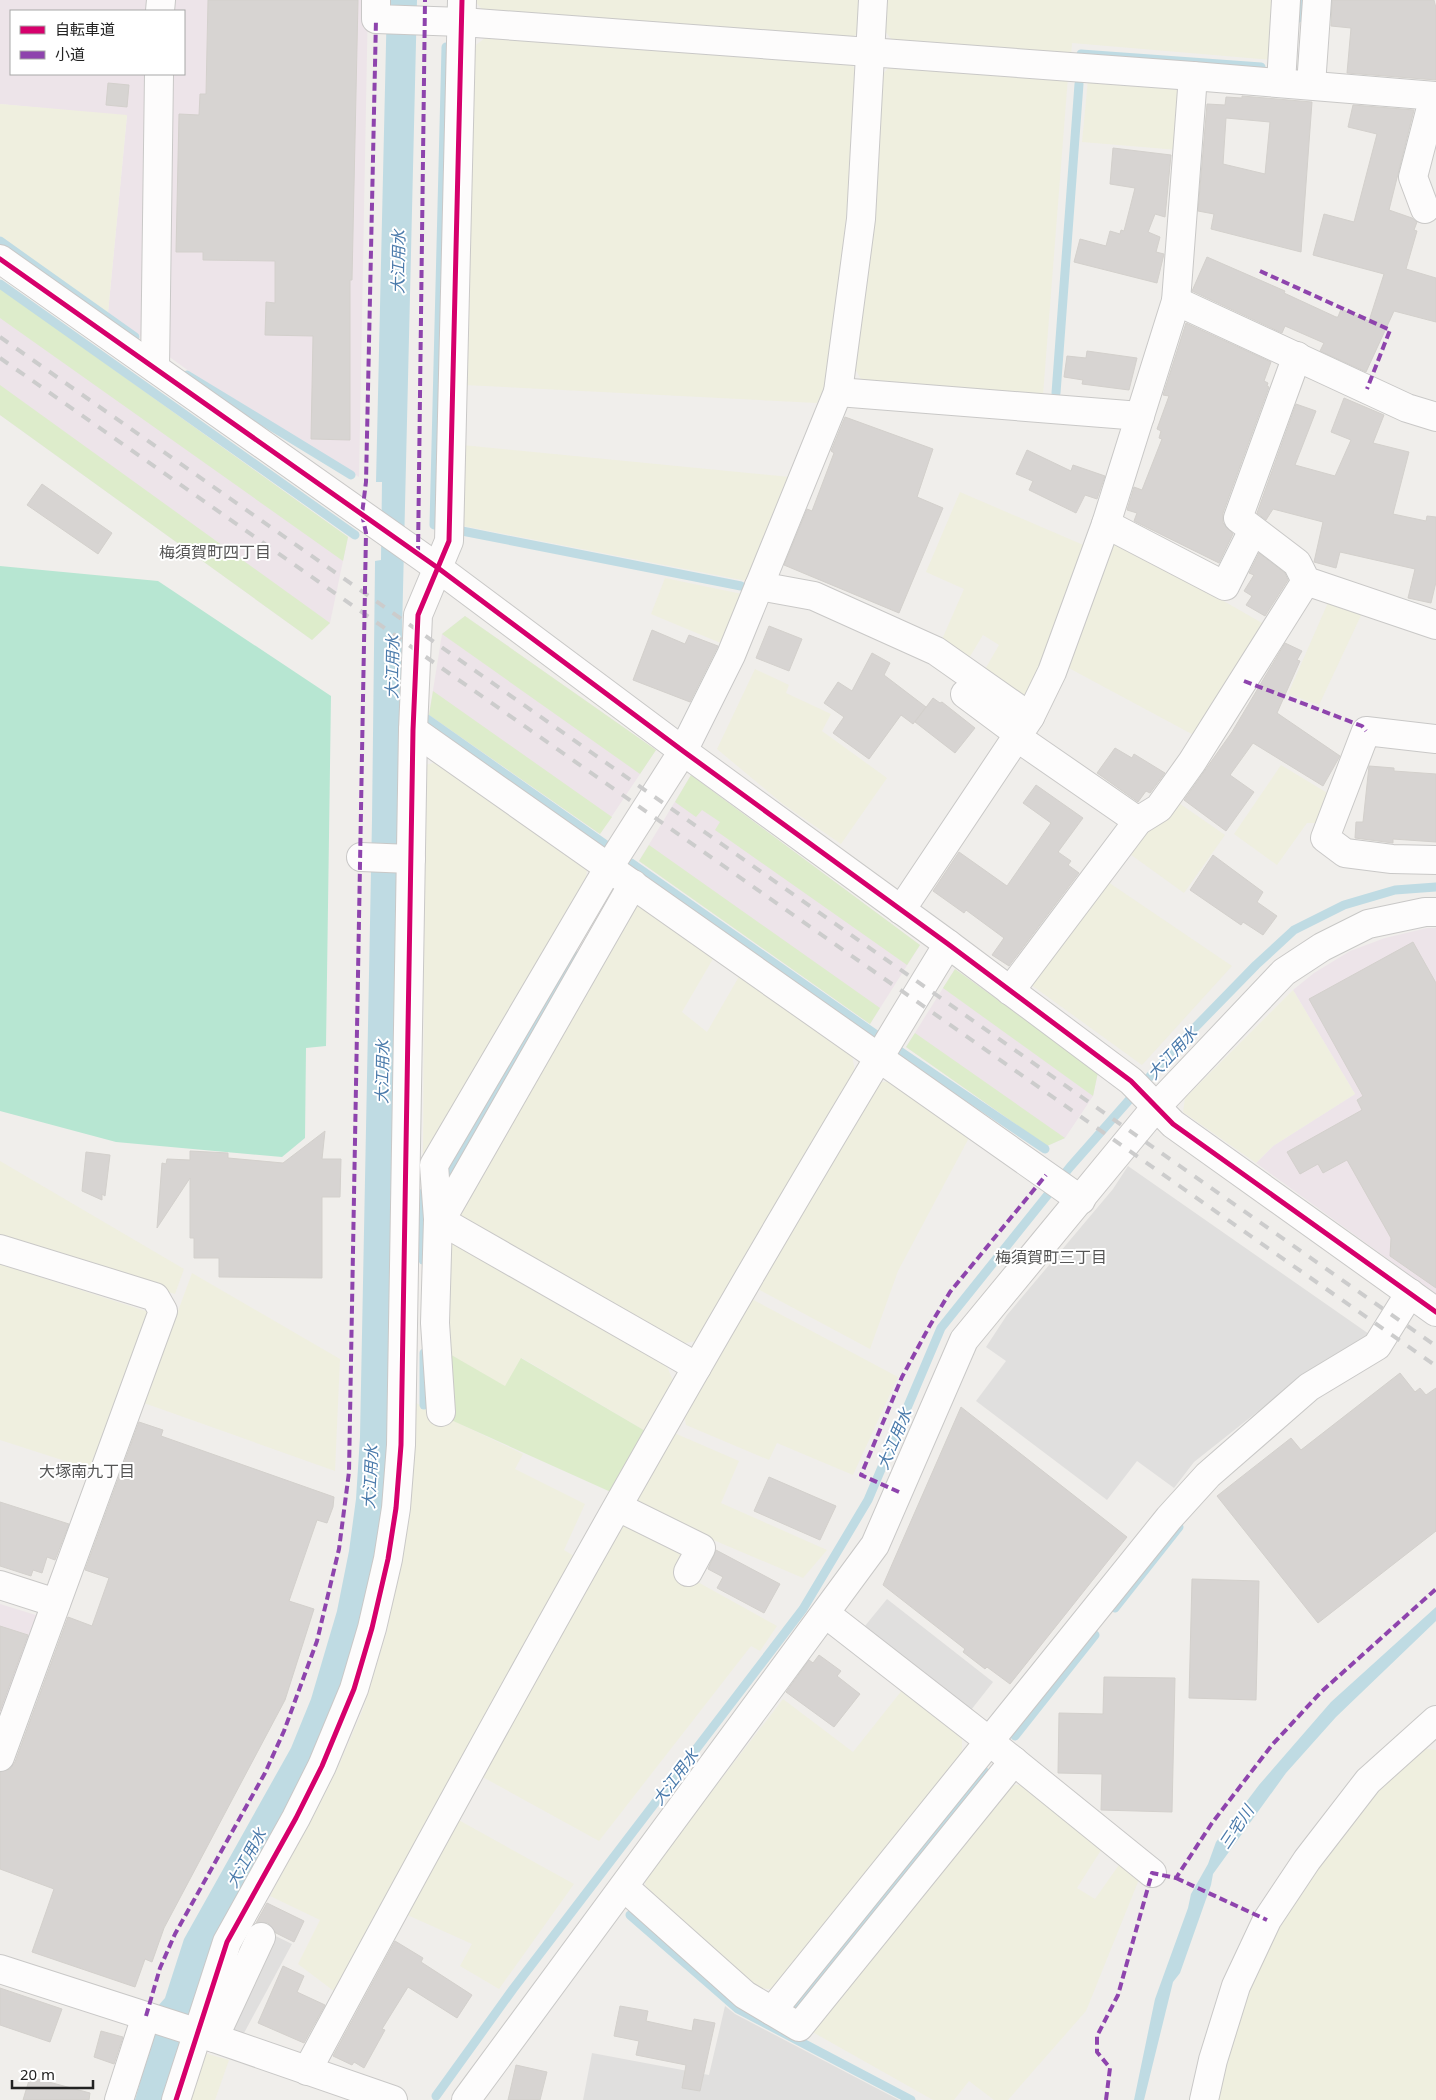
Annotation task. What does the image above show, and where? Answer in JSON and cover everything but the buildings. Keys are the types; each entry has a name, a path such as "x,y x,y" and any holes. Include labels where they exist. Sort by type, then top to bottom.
{"street":[{"path":"442,1412 435,1323 439,1219 434,1165 609,867 683,751 731,655 838,392 861,220 873,0"},
{"path":"1281,83 1286,0"},
{"path":"1311,85 1317,0"},
{"path":"379,9 421,20 462,11 870,52 1435,96 1413,177 1425,209"},
{"path":"176,2100 201,2033 227,1942 305,1800 322,1766 354,1689 372,1628 388,1559 396,1508 401,1445 409,859 418,614 448,541 462,11"},
{"path":"155,368 159,75"},
{"path":"901,910 1023,730 1052,672 1106,524 1176,301 1193,76"},
{"path":"0,259 438,568 683,751 948,944 1145,1096 1173,1124 1436,1312"},
{"path":"1176,301 1407,408 1436,417"},
{"path":"1297,356 1238,518 1297,563 1306,581 1436,625"},
{"path":"838,392 1140,416"},
{"path":"1106,524 1225,586 1253,530"},
{"path":"1010,991 1138,821 1159,808 1192,762 1306,581"},
{"path":"756,593 814,596 936,651 1023,730 1138,821"},
{"path":"413,730 1066,1190"},
{"path":"1436,739 1366,732 1326,838 1345,853 1392,859 1436,860"},
{"path":"363,857 409,859"},
{"path":"439,1219 633,884"},
{"path":"466,2100 875,1545 964,1340 1066,1190 1145,1096 1284,972 1322,947 1368,924 1424,912 1436,912"},
{"path":"307,2071 466,1776 697,1367 878,1057 948,944"},
{"path":"439,1219 697,1367"},
{"path":"0,1249 155,1297 164,1311 0,1757"},
{"path":"772,2011 1169,1518 1208,1475 1309,1387 1377,1346 1410,1293"},
{"path":"618,1507 701,1548 688,1572"},
{"path":"0,1585 56,1603"},
{"path":"826,1614 989,1741 1152,1874"},
{"path":"1204,2100 1213,2060 1236,1986 1267,1920 1307,1860 1368,1781 1436,1720"},
{"path":"624,1886 745,1995 799,2027 1014,1761"},
{"path":"201,2033 261,1937"},
{"path":"0,1969 201,2033 393,2100"},
{"path":"119,2100 149,2017"}],"shaded area":[{"path":"0,0 368,0 359,477 189,371 108,313 127,116 0,104"},
{"path":"0,288 348,537 330,623 312,640 0,415"},
{"path":"465,616 656,750 600,834 429,715 442,634"},
{"path":"691,775 920,945 870,1024 639,861"},
{"path":"1427,928 1436,928 1436,1294 1256,1163 1273,1146 1355,1094 1293,990 1314,973 1350,951 1385,938"},
{"path":"955,969 1098,1072 1093,1096 1065,1138 1047,1146 906,1047"},
{"path":"1128,1166 1369,1334 1310,1370 1194,1462 1174,1488 1137,1461 1107,1500 976,1401 1006,1361 986,1347 1007,1315 1113,1189"},
{"path":"887,1599 993,1682 971,1710 865,1626"},
{"path":"0,1604 39,1616 0,1725"},
{"path":"245,1921 292,1944 244,2033 207,2020"},
{"path":"725,2006 735,2014 899,2100 583,2100 592,2053 709,2075"}],"green space":[{"path":"474,0 862,0 860,32 848,40 486,14"},
{"path":"883,0 1276,0 1272,60 1072,43 1071,58 895,44 882,27"},
{"path":"485,38 852,64 860,79 830,376 817,403 464,385 472,48"},
{"path":"892,64 1068,77 1043,395 862,381 852,363 881,76"},
{"path":"1088,79 1176,85 1185,97 1178,150 1082,142"},
{"path":"0,104 127,115 108,313 0,236"},
{"path":"0,288 348,537 343,561 0,318"},
{"path":"0,385 330,623 312,640 0,415"},
{"path":"462,445 790,477 747,581 459,525"},
{"path":"960,492 1088,547 1024,703 983,673 999,645 983,635 966,663 940,644 964,589 926,572"},
{"path":"1117,540 1269,627 1201,739 1065,666 1094,599 1112,543"},
{"path":"0,566 158,581 331,696 326,1046 306,1048 305,1138 282,1157 116,1142 0,1111"},
{"path":"665,578 742,594 723,644 651,614"},
{"path":"1330,598 1364,609 1319,705 1288,694"},
{"path":"465,616 656,750 640,774 442,634"},
{"path":"755,669 789,685 786,693 831,714 822,731 887,778 841,844 783,804 717,749"},
{"path":"433,691 612,817 600,834 429,715"},
{"path":"437,762 587,866 586,882 423,1160 425,765"},
{"path":"1281,765 1329,794 1318,823 1307,823 1277,865 1234,834"},
{"path":"691,775 920,945 907,965 715,830 720,822 702,810 696,817 675,802"},
{"path":"1173,799 1225,835 1184,893 1123,849"},
{"path":"649,845 880,1008 870,1024 639,861"},
{"path":"1105,880 1232,966 1142,1065 1030,984"},
{"path":"637,900 717,952 682,1012 707,1032 741,973 852,1055 855,1072 701,1340 680,1344 465,1225 460,1215 460,1204"},
{"path":"955,969 1098,1072 1093,1096 943,988"},
{"path":"1293,990 1355,1094 1273,1146 1256,1163 1183,1112 1185,1098"},
{"path":"915,1033 1065,1138 1047,1146 906,1047"},
{"path":"891,1081 971,1134 898,1271 870,1349 756,1288 875,1083"},
{"path":"0,1161 184,1269 175,1294 0,1240"},
{"path":"457,1241 666,1364 674,1383 647,1432 522,1358 505,1387 448,1353 449,1245"},
{"path":"0,1264 155,1314 93,1470 0,1440"},
{"path":"192,1273 340,1359 335,1471 144,1403"},
{"path":"750,1298 898,1377 853,1475 777,1443 769,1460 686,1425 684,1414"},
{"path":"448,1353 505,1386 521,1358 647,1432 613,1493 451,1420"},
{"path":"414,1402 523,1454 515,1469 585,1504 564,1550 579,1559 339,1995 298,1964 320,1920 270,1896 339,1765 363,1709 387,1631 401,1557"},
{"path":"672,1432 739,1461 721,1503 827,1550 803,1578 631,1505"},
{"path":"621,1523 684,1554 676,1570 777,1626 760,1651 751,1646 599,1841 479,1775"},
{"path":"903,1689 962,1736 962,1756 781,1986 770,1989 754,1988 648,1894 644,1879 783,1699 853,1752"},
{"path":"1423,1748 1436,1750 1436,2100 1217,2100 1230,2045 1249,1988 1279,1926 1323,1854 1377,1790"},
{"path":"1006,1785 1026,1785 1103,1847 1077,1888 1095,1899 1121,1862 1140,1877 1086,2011 1008,2100 994,2100 969,2081 954,2100 933,2100 809,2030"},
{"path":"455,1818 574,1884 499,1989 460,1966 472,1944 403,1913"},
{"path":"201,2052 229,2060 215,2100 185,2100"}],"water":[{"path":"387,0 417,0 402,632 392,1480 350,1683 164,2100 135,2100 152,2040 158,2006 165,1998 184,1939 291,1748 311,1699 337,1611 349,1551 356,1499 360,1437 375,561 381,560 382,482 376,482"},
{"name":"三宅川","path":"1436,1607 1436,1621 1336,1717 1286,1773 1213,1874 1211,1885 1180,1973 1173,1982 1144,2100 1134,2100 1155,1999 1188,1908 1191,1894 1208,1864 1216,1842 1259,1785 1331,1702"}],"waterway":[{"path":"1299,18 1300,0"},
{"path":"434,525 446,47"},
{"path":"1081,54 1261,67"},
{"path":"1056,393 1079,84"},
{"path":"0,241 135,337"},
{"path":"0,284 355,535"},
{"path":"187,375 351,475"},
{"path":"462,531 741,586"},
{"path":"427,719 606,845"},
{"path":"631,863 875,1034"},
{"name":"大江用水","path":"436,2096 513,1989 803,1609 868,1500 941,1328 1070,1167 1175,1048 1256,965 1294,930 1344,905 1395,890 1436,887"},
{"path":"449,1174 576,956"},
{"path":"898,1050 1045,1149"},
{"path":"423,1193 423,1260"},
{"path":"424,1353 424,1405"},
{"path":"1115,1608 1179,1527"},
{"path":"1015,1736 1095,1635"},
{"path":"792,2009 984,1771"},
{"path":"630,1915 738,2009 911,2100"}],"railway":[{"path":"0,337 1436,1346"},
{"path":"0,358 1436,1366"}],"marked path":[{"path":"418,554 425,0"},
{"path":"146,2016 160,1968 175,1934 265,1773 284,1731 317,1641 339,1549 349,1472 366,533 362,514 366,482 376,19"},
{"path":"1260,271 1390,330 1367,389"},
{"path":"1244,681 1362,726 1366,731"},
{"path":"899,1492 861,1475 902,1377 950,1292 1046,1175"},
{"path":"1106,2100 1110,2068 1097,2052 1097,2036 1118,1995 1152,1873 1176,1878 1212,1823 1272,1745 1321,1692 1436,1589"},
{"path":"1176,1878 1267,1920"}],"cycle path":[{"path":"176,2100 227,1942 296,1818 322,1766 354,1689 372,1628 388,1559 396,1508 401,1445 413,730 418,615 449,541 462,0"},
{"path":"0,259 438,568 1131,1081 1173,1124 1436,1312"}],"district":[{"name":"梅須賀町四丁目","path":"215,552"},
{"name":"梅須賀町三丁目","path":"1051,1257"},
{"name":"大塚南九丁目","path":"87,1471"}]}
